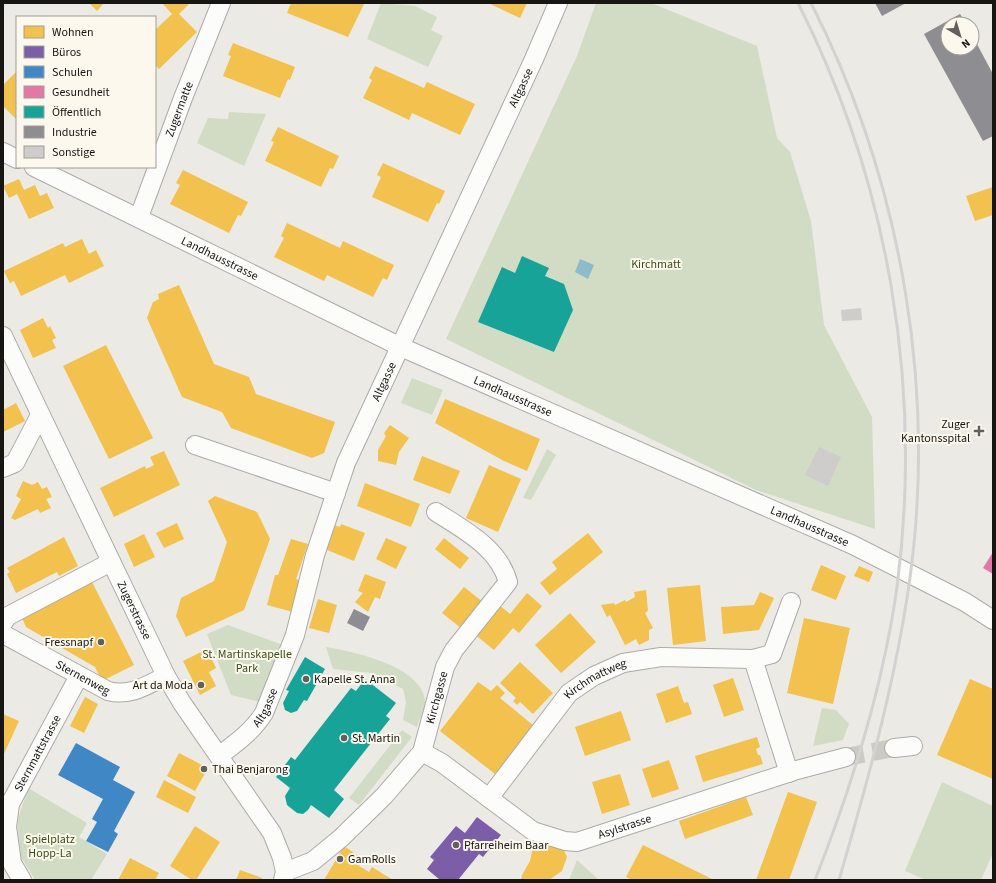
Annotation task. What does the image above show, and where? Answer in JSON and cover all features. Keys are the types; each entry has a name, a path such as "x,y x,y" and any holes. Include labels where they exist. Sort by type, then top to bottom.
{"street":[{"name":"Zugermatte","path":"139,217 183,98 221,3"},
{"name":"Altgasse","path":"219,756 244,738 257,724 264,713 295,635 315,555 350,456 529,71 558,3"},
{"path":"3,152 16,158"},
{"name":"Landhausstrasse","path":"36,168 139,217 401,347 853,545 965,602 993,620"},
{"name":"Zugerstrasse","path":"3,336 166,676 182,703 272,833 279,847 284,876"},
{"path":"3,468 15,463 40,415"},
{"path":"195,445 336,493"},
{"name":"Kirchgasse","path":"284,876 312,861 341,838 384,796 422,752 445,667 454,650 508,582 506,571 498,560 474,536 436,512"},
{"path":"3,623 8,616 111,562"},
{"name":"Kirchmattweg","path":"489,798 569,693 594,676 623,664 661,657 753,659 772,654 791,602"},
{"name":"Sternenweg","path":"3,634 108,691 120,694 136,691 166,676"},
{"path":"753,659 789,773"},
{"name":"Sternmattstrasse","path":"22,880 12,863 7,827 10,804 79,676"},
{"path":"894,748 913,746"},
{"name":"Asylstrasse","path":"422,752 442,763 533,831 565,841 577,842 789,773 846,757"}],"green space":[{"path":"381,3 415,6 437,17 431,30 443,36 428,67 367,39"},
{"name":"Kirchmatt","path":"596,3 651,3 757,46 777,138 790,152 811,221 824,325 872,417 875,529 756,490 446,339 577,56"},
{"path":"229,112 266,114 244,166 197,143 208,118 228,119"},
{"path":"412,378 443,390 432,415 401,403"},
{"path":"547,449 556,455 531,500 523,498"},
{"name":"St. Martinskapelle Park","path":"228,625 283,645 260,702 231,695 207,634"},
{"path":"326,647 369,657 400,670 412,678 421,688 425,700 417,727 403,720 406,702 403,689 372,673 333,669"},
{"path":"822,708 836,710 849,724 843,740 813,746"},
{"path":"402,730 412,737 359,805 349,798"},
{"path":"942,782 993,806 993,853 981,880 926,880 905,871"},
{"name":"Spielplatz Hopp-La","path":"28,788 87,823 79,837 107,854 91,880 35,880 21,857 17,822"},
{"path":"577,860 599,880 569,880"}],"water":[{"path":"580,259 594,265 588,279 575,272"}],"building: Wohnen":[{"path":"89,3 104,3 97,11"},
{"path":"162,3 190,3 179,14 197,32 159,69 156,66 156,29 172,14"},
{"path":"291,3 364,4 348,37 287,13"},
{"path":"488,3 527,3 520,18"},
{"path":"233,43 295,67 280,98 223,76 231,56 228,55"},
{"path":"375,66 424,88 427,82 475,104 460,135 412,113 409,120 363,98 372,80 369,78"},
{"path":"16,72 16,119 3,106 3,85"},
{"path":"278,127 339,156 333,169 330,168 321,187 265,161 274,142 271,141"},
{"path":"383,163 445,191 439,204 437,203 428,222 372,197 381,177 377,175"},
{"path":"183,170 248,202 241,216 238,215 229,233 170,204 180,185 176,183"},
{"path":"19,179 24,190 35,185 40,196 47,193 54,208 29,219 17,194 9,198 3,186"},
{"path":"993,187 993,215 975,221 966,196"},
{"path":"287,223 340,248 343,241 394,265 387,280 383,278 373,297 327,275 324,281 274,257 284,238 281,236"},
{"path":"82,239 89,254 96,250 104,266 69,283 65,275 21,296 14,281 10,283 4,271 63,243 65,247"},
{"path":"179,285 214,364 249,377 256,394 335,422 324,453 312,458 231,428 222,412 182,397 147,318 153,302 159,299 158,294"},
{"path":"43,318 48,328 50,326 56,338 52,340 56,348 33,358 20,330"},
{"path":"106,345 153,438 109,459 63,366"},
{"path":"445,399 540,439 527,471 504,461 435,423"},
{"path":"16,403 25,421 3,432 3,410"},
{"path":"390,425 409,438 399,452 396,465 378,461 378,450 386,436 384,433"},
{"path":"164,451 180,485 114,517 100,488 145,466 146,469 154,465 150,457"},
{"path":"422,456 460,471 450,494 413,480"},
{"path":"489,465 521,479 498,532 466,518"},
{"path":"23,481 32,485 38,482 42,489 47,487 52,497 46,499 51,508 40,513 38,509 15,520 11,518 21,499 16,496"},
{"path":"365,483 420,504 411,527 357,506"},
{"path":"215,496 257,512 270,539 244,610 186,637 176,616 181,598 214,581 227,542 208,501"},
{"path":"177,523 184,539 164,548 156,533"},
{"path":"341,524 365,533 354,561 325,549 334,525 340,527"},
{"path":"588,533 603,552 550,595 540,583 557,569 552,562"},
{"path":"144,534 155,557 134,567 124,544"},
{"path":"64,537 78,566 59,576 57,572 16,593 7,574 10,572 7,568"},
{"path":"386,538 407,547 396,569 376,559"},
{"path":"444,538 469,558 460,569 435,549"},
{"path":"291,539 308,544 296,579 300,581 293,612 267,605 275,575 278,575"},
{"path":"821,565 846,576 836,600 811,590"},
{"path":"859,566 873,572 869,582 854,576"},
{"path":"365,574 386,582 380,599 375,597 368,612 355,602 363,593 358,591"},
{"path":"90,578 134,665 102,681 95,667 26,627 21,616"},
{"path":"700,585 706,641 673,645 667,588"},
{"path":"464,587 483,602 461,628 442,613"},
{"path":"646,590 648,611 645,613 653,628 649,630 649,640 639,645 636,639 625,645 610,615 607,617 601,605 614,603 615,605 625,600 626,602 635,597 634,592"},
{"path":"760,592 774,598 759,630 723,634 721,607 754,605"},
{"path":"527,593 542,606 519,633 513,628 494,650 473,633 498,604 510,614"},
{"path":"318,599 337,605 329,633 309,628"},
{"path":"570,613 596,642 561,673 535,645"},
{"path":"804,618 850,628 833,704 787,693"},
{"path":"207,649 216,668 209,672 216,686 200,695 183,661"},
{"path":"520,662 553,693 533,714 520,702 517,705 513,701 516,698 500,683"},
{"path":"733,678 744,710 724,717 713,685"},
{"path":"970,679 993,689 993,779 937,755"},
{"path":"478,682 491,691 497,685 505,693 500,698 534,726 495,774 440,731"},
{"path":"678,686 684,703 688,702 692,714 666,723 656,694"},
{"path":"85,697 98,704 84,733 70,726"},
{"path":"621,711 631,740 585,756 575,727"},
{"path":"3,714 19,721 3,756"},
{"path":"757,737 760,747 756,749 763,764 703,782 695,756"},
{"path":"179,753 208,768 195,791 167,776"},
{"path":"669,760 679,789 652,798 642,769"},
{"path":"620,774 630,805 602,814 592,782"},
{"path":"164,780 196,797 188,813 156,797"},
{"path":"788,792 817,802 789,880 756,880"},
{"path":"746,797 753,815 685,839 679,821"},
{"path":"195,826 220,842 196,880 192,880 170,866"},
{"path":"547,841 561,844 567,857 562,871 549,880 521,880 522,875 530,861 533,847"},
{"path":"643,845 712,879 632,880 626,877"},
{"path":"344,846 363,859 359,866 369,872 372,867 393,880 324,880"},
{"path":"130,858 159,873 155,880 118,880"},
{"path":"240,870 262,878 261,880 236,880"}],"building: Büros":[{"path":"477,817 501,835 483,857 479,854 458,880 440,880 427,869 434,860 430,857 456,826 465,833"}],"building: Schulen":[{"path":"76,743 120,767 113,780 135,792 114,831 118,834 108,852 86,841 97,822 92,819 103,799 58,775"}],"building: Gesundheit":[{"path":"993,552 993,574 983,568"}],"building: Öffentlich":[{"path":"522,256 549,268 545,276 564,284 573,310 554,352 478,322 502,267 515,273"},
{"name":"Kapelle St. Anna","path":"305,657 325,669 307,701 304,700 297,711 291,713 285,710 283,703 289,691 286,690"},
{"name":"St. Martin","path":"365,679 396,703 386,716 390,719 334,790 344,799 329,818 311,805 303,814 297,813 287,805 285,796 290,788 276,777 291,757 295,760 351,688 356,691"}],"building: Industrie":[{"path":"875,3 906,3 882,16"},
{"path":"940,25 940,56 980,56 980,50 993,74 993,136 983,141 924,34"},
{"path":"354,609 370,617 363,631 347,623"}],"building: Sonstige":[{"path":"861,308 862,320 842,321 841,310"},
{"path":"819,447 841,457 828,486 805,475"}],"tunnel":[{"path":"846,757 894,748"}],"railway":[{"path":"798,3 829,72 856,142 876,214 891,288 901,362 905,437 904,512 897,587 891,624 875,699 865,736 829,845 815,880"},
{"path":"811,3 843,72 869,144 890,218 906,293 915,369 918,446 916,522 901,634 878,740 839,880"}],"place":[{"name":"Zuger Kantonsspital","path":"979,431"},
{"name":"Fressnapf","path":"101,642"},
{"name":"Kapelle St. Anna","path":"306,679"},
{"name":"Art da Moda","path":"201,685"},
{"name":"St. Martin","path":"344,738"},
{"name":"Thai Benjarong","path":"204,769"},
{"name":"Pfarreiheim Baar","path":"456,845"},
{"name":"GamRolls","path":"340,859"}]}
